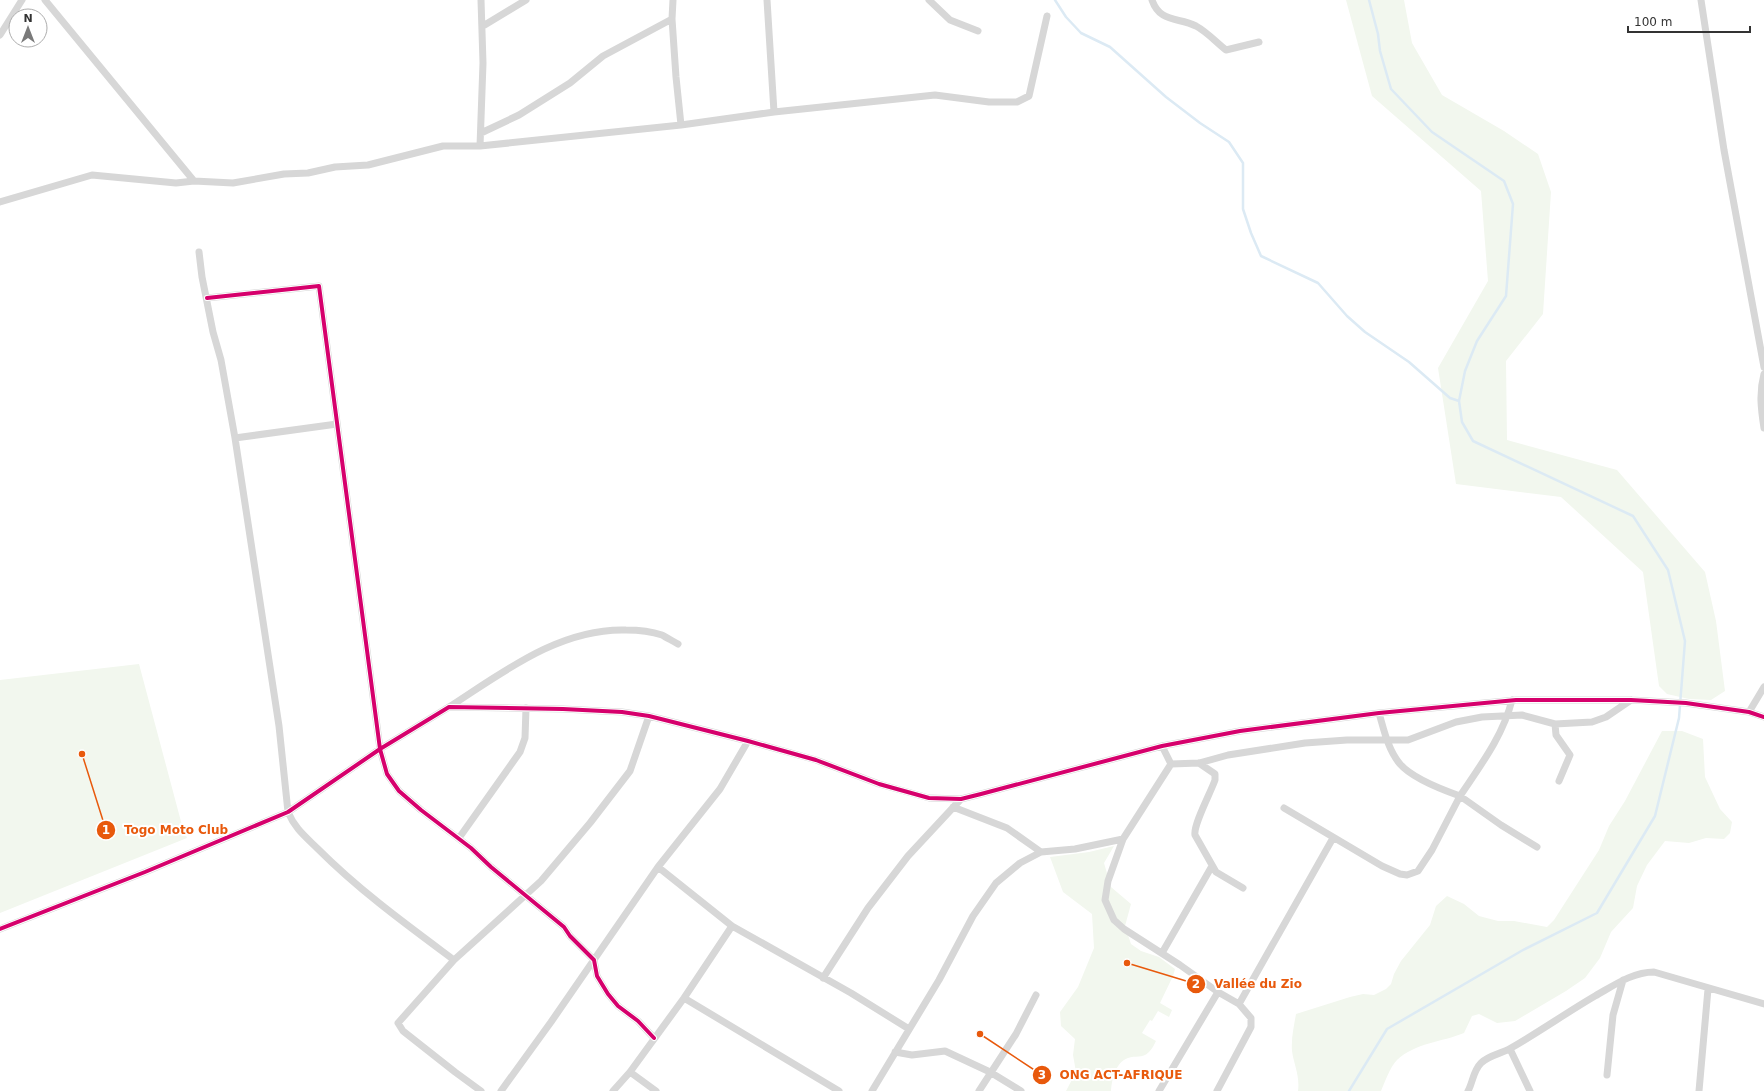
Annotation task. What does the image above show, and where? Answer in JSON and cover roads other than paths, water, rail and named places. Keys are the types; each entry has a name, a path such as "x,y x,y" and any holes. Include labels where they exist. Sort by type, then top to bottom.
{"street":[{"path":"0,35 22,0"},
{"path":"45,0 194,181"},
{"path":"480,146 483,26 481,0"},
{"path":"483,26 526,0"},
{"path":"673,0 672,18 681,125"},
{"path":"767,0 774,112"},
{"path":"929,0 950,20 978,31"},
{"path":"1152,0 1156,10 1164,16 1195,26 1226,50 1259,42"},
{"path":"1701,0 1724,150 1764,367"},
{"path":"0,202 92,175 176,184 194,181 233,183 284,174 308,173 335,167 368,165 443,146 480,146 681,125 774,112 935,95 989,102 1017,102 1029,96 1046,16"},
{"path":"481,133 519,116 570,83 603,56 672,18"},
{"path":"199,252 235,438 279,726 288,812 293,824 337,869 382,906 454,960"},
{"path":"207,298 319,286 380,749 387,774 399,790 421,810 459,838 497,872 564,927 570,936 594,960 597,976 608,994 618,1006 638,1021 654,1038"},
{"path":"1764,374 1761,385 1760,400 1764,428"},
{"path":"235,438 337,424"},
{"path":"0,929 145,872 288,812 380,749 538,652 594,631 616,629 642,630 662,635 678,644"},
{"path":"1749,712 1764,687"},
{"path":"449,707 526,708 622,712 649,716 816,760 879,784 929,798 961,799 1162,746 1240,731 1379,713 1512,700 1631,700 1686,703 1749,712 1764,717"},
{"path":"1284,808 1382,866 1400,874 1413,874 1418,871 1432,850 1460,796 1489,752 1508,715 1512,700"},
{"path":"1171,764 1199,763 1228,755 1305,743 1347,740 1408,740 1465,720 1508,715 1527,715 1555,724 1597,721 1606,717 1631,700"},
{"path":"459,838 520,752 525,738 526,708"},
{"path":"1379,713 1387,741 1396,758 1405,768 1431,784 1460,796 1501,825 1537,847"},
{"path":"481,1091 403,1030 398,1023 454,960 541,881 561,858 630,771 649,716"},
{"path":"1555,724 1556,734 1570,755 1559,781"},
{"path":"501,1091 555,1017 658,867 720,789 748,741"},
{"path":"1162,746 1171,764"},
{"path":"1199,763 1215,774 1216,777 1194,831 1197,841 1207,854 1212,866 1220,875 1243,888"},
{"path":"1171,764 1123,839 1108,881 1105,900 1114,920 1124,929 1162,953 1218,992 1239,1004 1251,1018 1251,1026 1217,1091"},
{"path":"823,978 868,908 908,856 961,799"},
{"path":"953,807 1007,828 1041,852"},
{"path":"1239,1004 1333,838"},
{"path":"872,1091 939,980 951,956 988,894 1007,872 1041,852 1075,849 1123,839"},
{"path":"1162,953 1212,866"},
{"path":"658,867 732,926 851,993 909,1029"},
{"path":"613,1091 630,1072 684,998 732,926"},
{"path":"1468,1091 1475,1072 1480,1064 1489,1057 1510,1049 1623,980 1640,974 1654,972 1764,1004"},
{"path":"1607,1075 1613,1015 1623,980"},
{"path":"1699,1091 1708,988"},
{"path":"1159,1091 1218,992"},
{"path":"979,1091 1016,1034 1036,995"},
{"path":"684,998 839,1091"},
{"path":"1510,1049 1530,1091"},
{"path":"895,1052 912,1054 945,1051 990,1072 1020,1091"},
{"path":"630,1072 656,1091"}],"waterway":[{"path":"1055,0 1066,17 1081,33 1110,47 1166,97 1200,123 1229,142 1243,163 1243,209 1261,256 1318,283 1347,316 1365,332 1409,362 1450,398 1459,401"},
{"path":"1349,1091 1387,1029 1523,950 1597,913 1655,816 1679,718 1685,641 1668,570 1633,516 1473,441 1462,422 1459,401 1465,371 1477,341 1506,296 1513,204 1504,181 1432,132 1391,89 1380,51 1378,34 1369,0"}],"place":[{"name":"Togo Moto Club","path":"82,754"},
{"name":"Vallée du Zio","path":"1127,963"},
{"name":"ONG ACT-AFRIQUE","path":"980,1034"}]}
